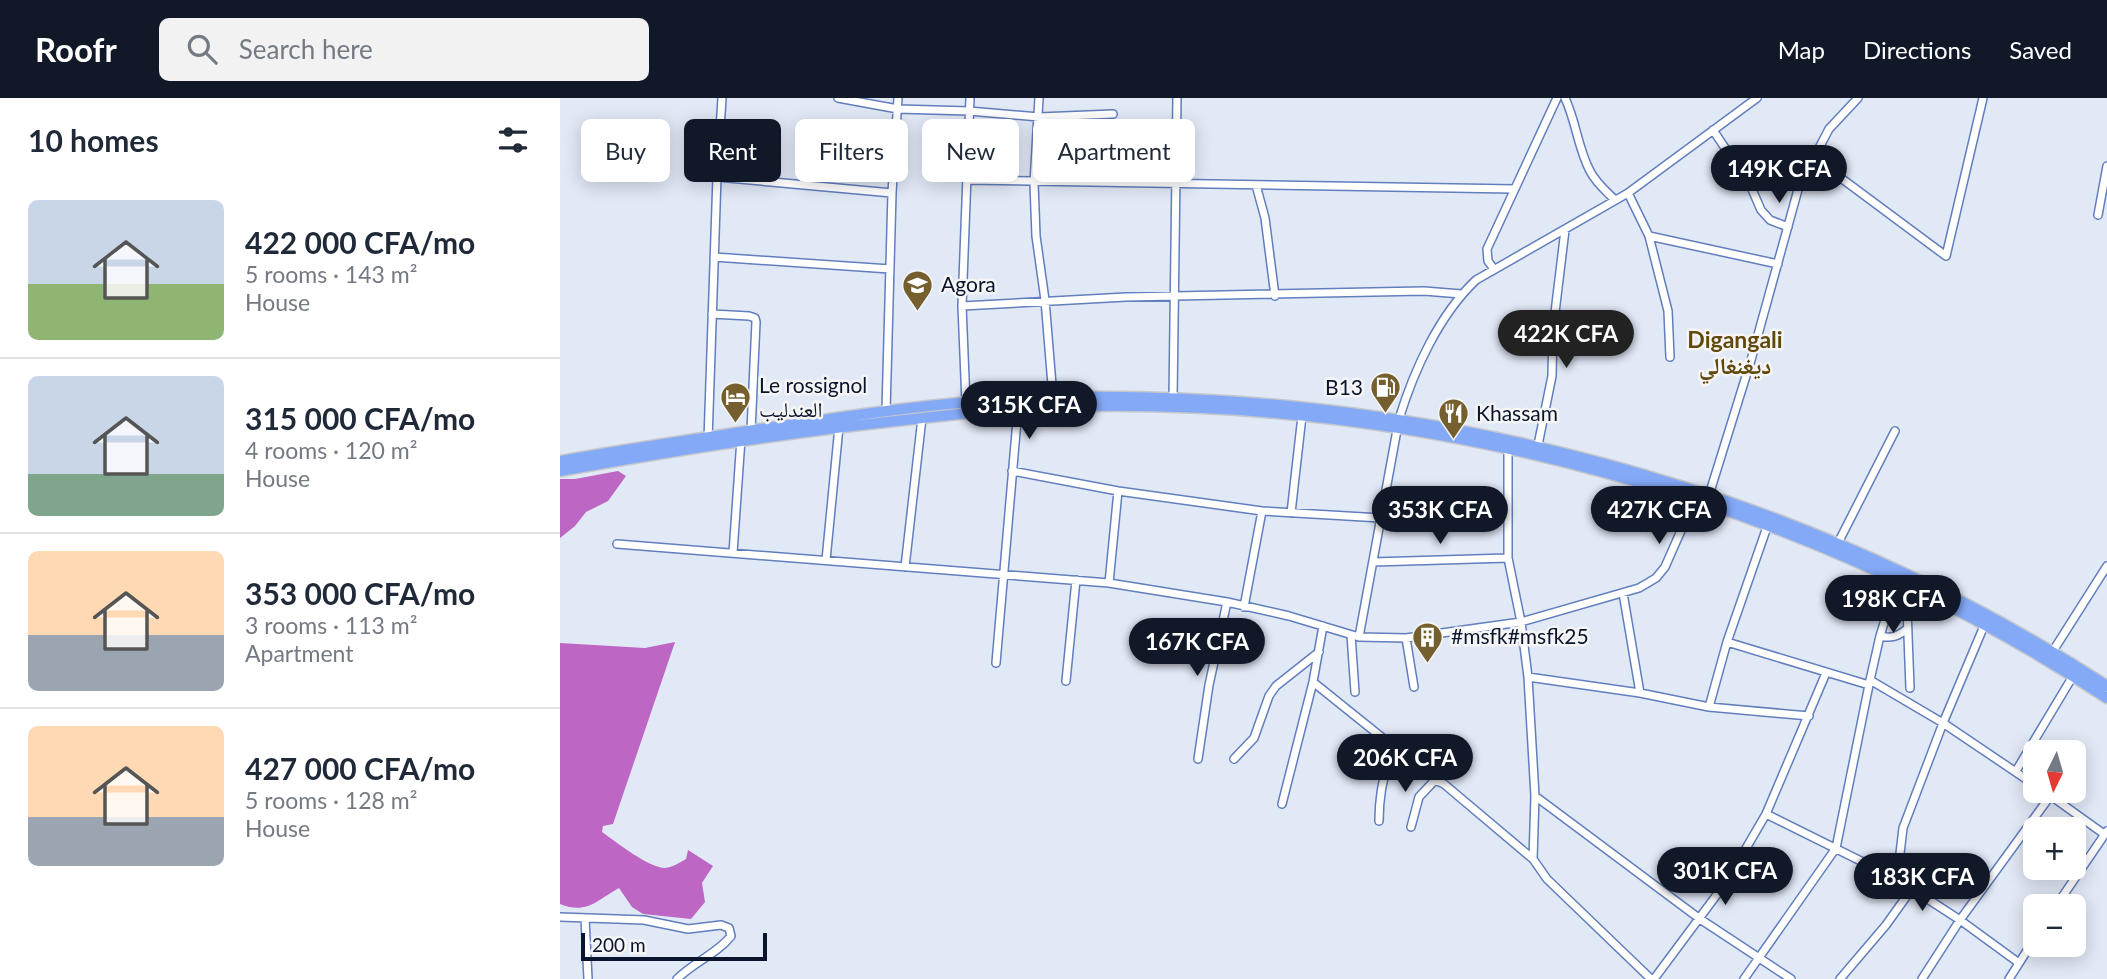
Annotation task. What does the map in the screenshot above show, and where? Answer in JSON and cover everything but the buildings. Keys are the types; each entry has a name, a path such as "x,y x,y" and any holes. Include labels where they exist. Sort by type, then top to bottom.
{"highway":[{"path":"565,465 886,411 966,403 1053,397 1173,398 1303,407 1538,446 1616,466 1709,495 1794,526 1942,591 2053,652 2107,686"},
{"path":"745,435 1018,408 1184,408 1398,423 1614,475 1818,545 1897,581 1984,626 2107,698"}],"street":[{"path":"721,119 722,98"},
{"path":"838,98 898,109 1038,117 1113,114"},
{"path":"886,411 892,193 898,98"},
{"path":"969,119 970,98"},
{"path":"1039,98 1034,183 1053,397"},
{"path":"1173,398 1177,98"},
{"path":"1494,270 1488,261 1487,249 1557,98"},
{"path":"1565,98 1588,169 1598,184 1615,200"},
{"path":"1354,692 1355,636 1373,562 1398,423 1410,387 1435,334 1461,294 1476,280 1628,193 1758,98"},
{"path":"1709,495 1751,360 1799,186 1829,129 1858,98"},
{"path":"1814,158 1946,256 1983,98"},
{"path":"1713,131 1751,187 1761,210 1770,220 1788,227"},
{"path":"2098,215 2107,166"},
{"path":"708,442 717,182"},
{"path":"772,182 892,193"},
{"path":"966,403 962,306 968,182"},
{"path":"1012,182 1514,189"},
{"path":"1256,185 1265,218 1275,296"},
{"path":"1628,193 1649,236 1668,311 1670,358"},
{"path":"1538,446 1552,376 1553,329 1565,230"},
{"path":"1649,236 1778,264"},
{"path":"715,257 890,269"},
{"path":"962,306 1045,300 1175,296 1424,291 1461,294"},
{"path":"712,314 755,318 756,322 733,553"},
{"path":"996,663 1018,408"},
{"path":"1291,513 1302,416"},
{"path":"905,567 922,418"},
{"path":"826,560 839,427"},
{"path":"1837,544 1895,431"},
{"path":"1508,448 1508,558 1521,622 1528,677 1535,796 1533,859"},
{"path":"1012,471 1118,491 1262,511 1381,518"},
{"path":"1109,583 1118,491"},
{"path":"617,544 1109,583 1290,616 1355,636 1406,638 1521,622 1639,588 1656,578 1665,567 1694,501"},
{"path":"1244,607 1262,511"},
{"path":"1709,707 1727,642 1767,527"},
{"path":"1373,562 1508,558"},
{"path":"2053,652 2107,566"},
{"path":"1066,681 1076,580"},
{"path":"1744,979 1836,848 1869,682 1897,581"},
{"path":"1910,688 1907,609 1917,592"},
{"path":"1623,593 1640,693"},
{"path":"1198,759 1209,685 1227,603"},
{"path":"1282,804 1320,652 1323,626"},
{"path":"1897,879 1903,828 1984,626"},
{"path":"1880,636 1898,636 1907,629"},
{"path":"1406,638 1414,687"},
{"path":"1727,642 1826,673 1869,682 1943,723 2023,776"},
{"path":"1234,759 1254,738 1269,696 1276,686 1320,652"},
{"path":"1313,682 1435,780 1444,784 1533,859 1547,879 1653,979 1727,881 1766,814 1826,673"},
{"path":"2016,771 2073,676"},
{"path":"1528,677 1640,693 1709,707 1809,716"},
{"path":"1379,821 1384,777 1394,748"},
{"path":"1411,827 1419,797 1435,780"},
{"path":"1535,796 1700,919 1791,979"},
{"path":"1922,979 2041,803"},
{"path":"2062,803 2106,833 2064,894"},
{"path":"1766,814 1897,879 2019,963"},
{"path":"1840,979 1886,925 1910,890"},
{"path":"560,917 644,920 688,929 721,925 729,928 731,936 724,945 691,965 677,979"},
{"path":"584,918 588,979"},
{"path":"2008,979 2023,957"}],"shaded area":[{"path":"618,471 626,476 608,501 586,512 575,526 560,538 560,479"},
{"path":"675,642 613,824 603,826 602,832 633,854 658,867 665,868 681,862 686,859 688,850 713,866 702,883 705,902 691,919 643,914 632,907 619,888 585,907 560,904 560,643 645,648"}],"place":[{"name":"Agora","path":"918,312"},
{"name":"B13","path":"1386,415"},
{"name":"Le rossignol العندليب","path":"736,425"},
{"name":"Khassam","path":"1453,441"},
{"name":"#msfk#msfk25","path":"1428,664"}],"district":[{"name":"Digangali ديغنغالي","path":"1735,353"}]}
